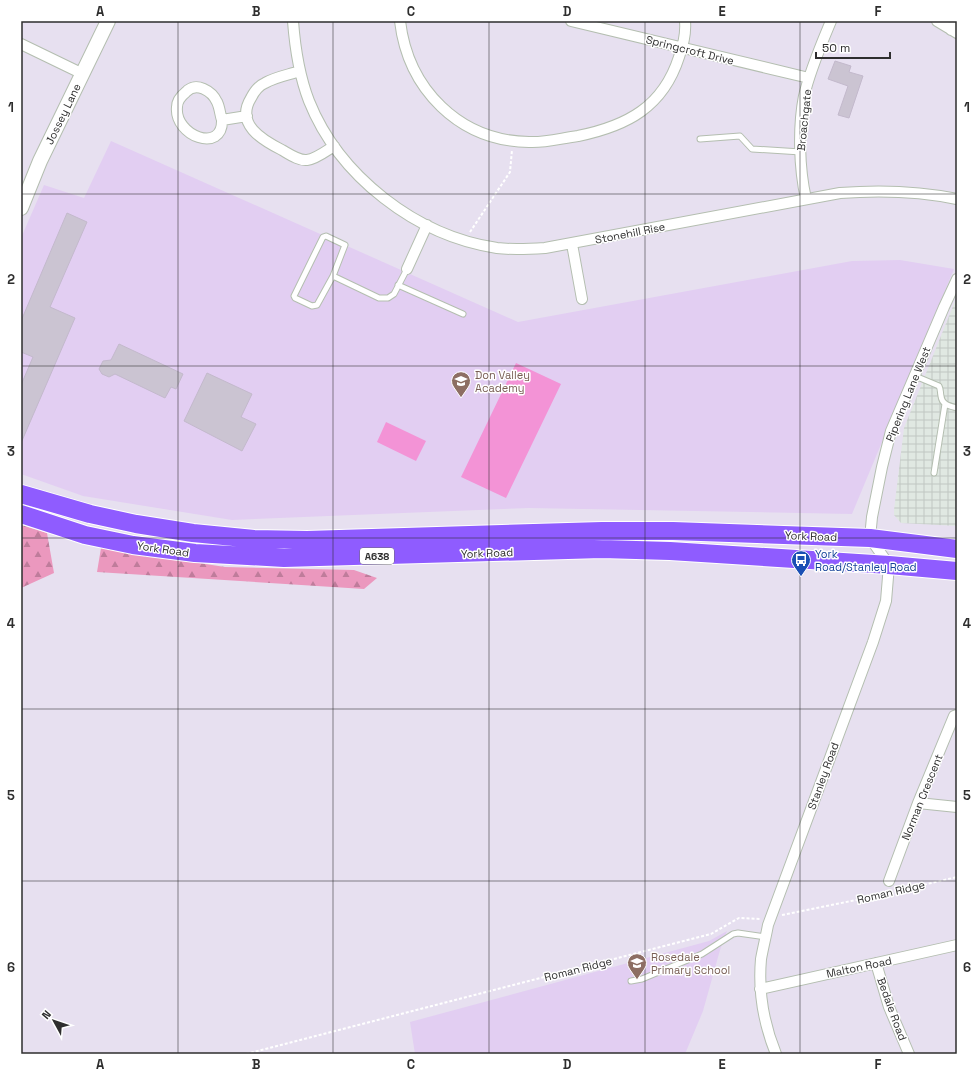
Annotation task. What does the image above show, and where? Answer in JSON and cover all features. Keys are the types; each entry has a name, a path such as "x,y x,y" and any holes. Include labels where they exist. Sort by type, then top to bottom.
{"highway":[{"name":"York Road","path":"21,494 90,514 136,524 193,533 254,539 307,540 602,531 673,531 870,538 957,549"},
{"name":"York Road","path":"21,512 85,535 133,545 195,553 284,558 602,549 670,551 889,565 957,571"}],"street":[{"name":"Jossey Lane","path":"21,208 40,162 108,21"},
{"name":"Stonehill Rise","path":"293,21 294,38 300,71 309,101 334,146 357,174 377,193 409,215 427,225 452,236 469,241 496,248 545,248 806,199 872,191 909,192 957,199"},
{"path":"400,21 402,36 409,61 420,81 437,103 451,115 468,126 496,138 531,142 551,140 598,131 628,120 642,111 653,101 666,85 675,69 682,48 685,21"},
{"name":"Springcroft Drive","path":"571,21 809,78"},
{"name":"Broachgate","path":"806,199 802,182 800,152 804,97 809,78 831,21"},
{"path":"936,21 955,28"},
{"path":"21,44 83,74"},
{"path":"300,71 272,79 259,86 249,101 247,121 250,127 265,142 301,160 312,159 334,146"},
{"path":"194,86 202,87 210,93 217,102 222,120 222,127 218,134 209,139 201,139 185,130 178,120 176,112 177,103 188,89 194,86"},
{"path":"222,120 247,116"},
{"path":"407,268 427,225"},
{"path":"572,244 582,298"},
{"name":"Pipering Lane West","path":"870,538 872,517 891,431 957,279"},
{"path":"870,538 889,565"},
{"name":"Stanley Road","path":"776,1054 762,1009 760,989 761,958 771,918 873,642 886,601 889,565"},
{"name":"Norman Crescent","path":"889,881 918,803 954,716 957,715"},
{"path":"918,803 957,807"},
{"name":"Malton Road","path":"760,989 957,945"},
{"name":"Bedale Road","path":"876,963 889,1007 908,1054"}],"lane":[{"path":"700,139 740,136 752,149 800,152"},
{"path":"326,236 345,245 333,276 317,305 312,306 295,298 294,296 324,237 326,236"},
{"path":"333,276 379,298 388,298 394,294 407,268"},
{"path":"398,286 463,314"},
{"path":"915,376 939,386 941,390 941,398 946,404 957,408"},
{"path":"934,473 946,404"},
{"path":"631,982 642,979 702,954 733,934 744,933 766,937"}],"path":[{"path":"469,241 470,232 510,172 512,141"},
{"name":"Roman Ridge","path":"246,1054 711,934 739,918 771,918 957,877"}],"shaded area":[{"name":"Don Valley Academy","path":"111,141 518,322 852,261 900,260 954,269 852,514 529,508 232,520 83,496 21,474 21,238 44,185 84,198"},
{"path":"957,296 957,526 901,523 894,515 894,510 904,428"},
{"path":"516,363 561,384 506,498 461,477"},
{"path":"386,422 426,441 416,461 377,442"},
{"name":"Rosedale Primary School","path":"727,931 720,950 703,1011 685,1054 415,1054 410,1022 709,941"}],"green space":[{"path":"21,525 47,533 54,573 21,588"},
{"path":"101,548 225,567 354,570 377,578 364,589 97,572"}],"building":[{"path":"835,61 851,66 849,72 863,76 849,118 838,115 848,86 828,79"},
{"path":"67,213 87,222 50,307 75,318 21,443 21,385 33,357 21,352 21,321"},
{"path":"119,344 183,374 176,389 171,387 165,398 115,374 109,377 102,374 99,369 103,361 111,360"},
{"path":"207,373 252,394 241,417 256,424 242,451 184,421"}],"place":[{"name":"Don Valley Academy","path":"461,398"},
{"name":"York Road/Stanley Road","path":"801,577"},
{"name":"Rosedale Primary School","path":"637,980"}]}
